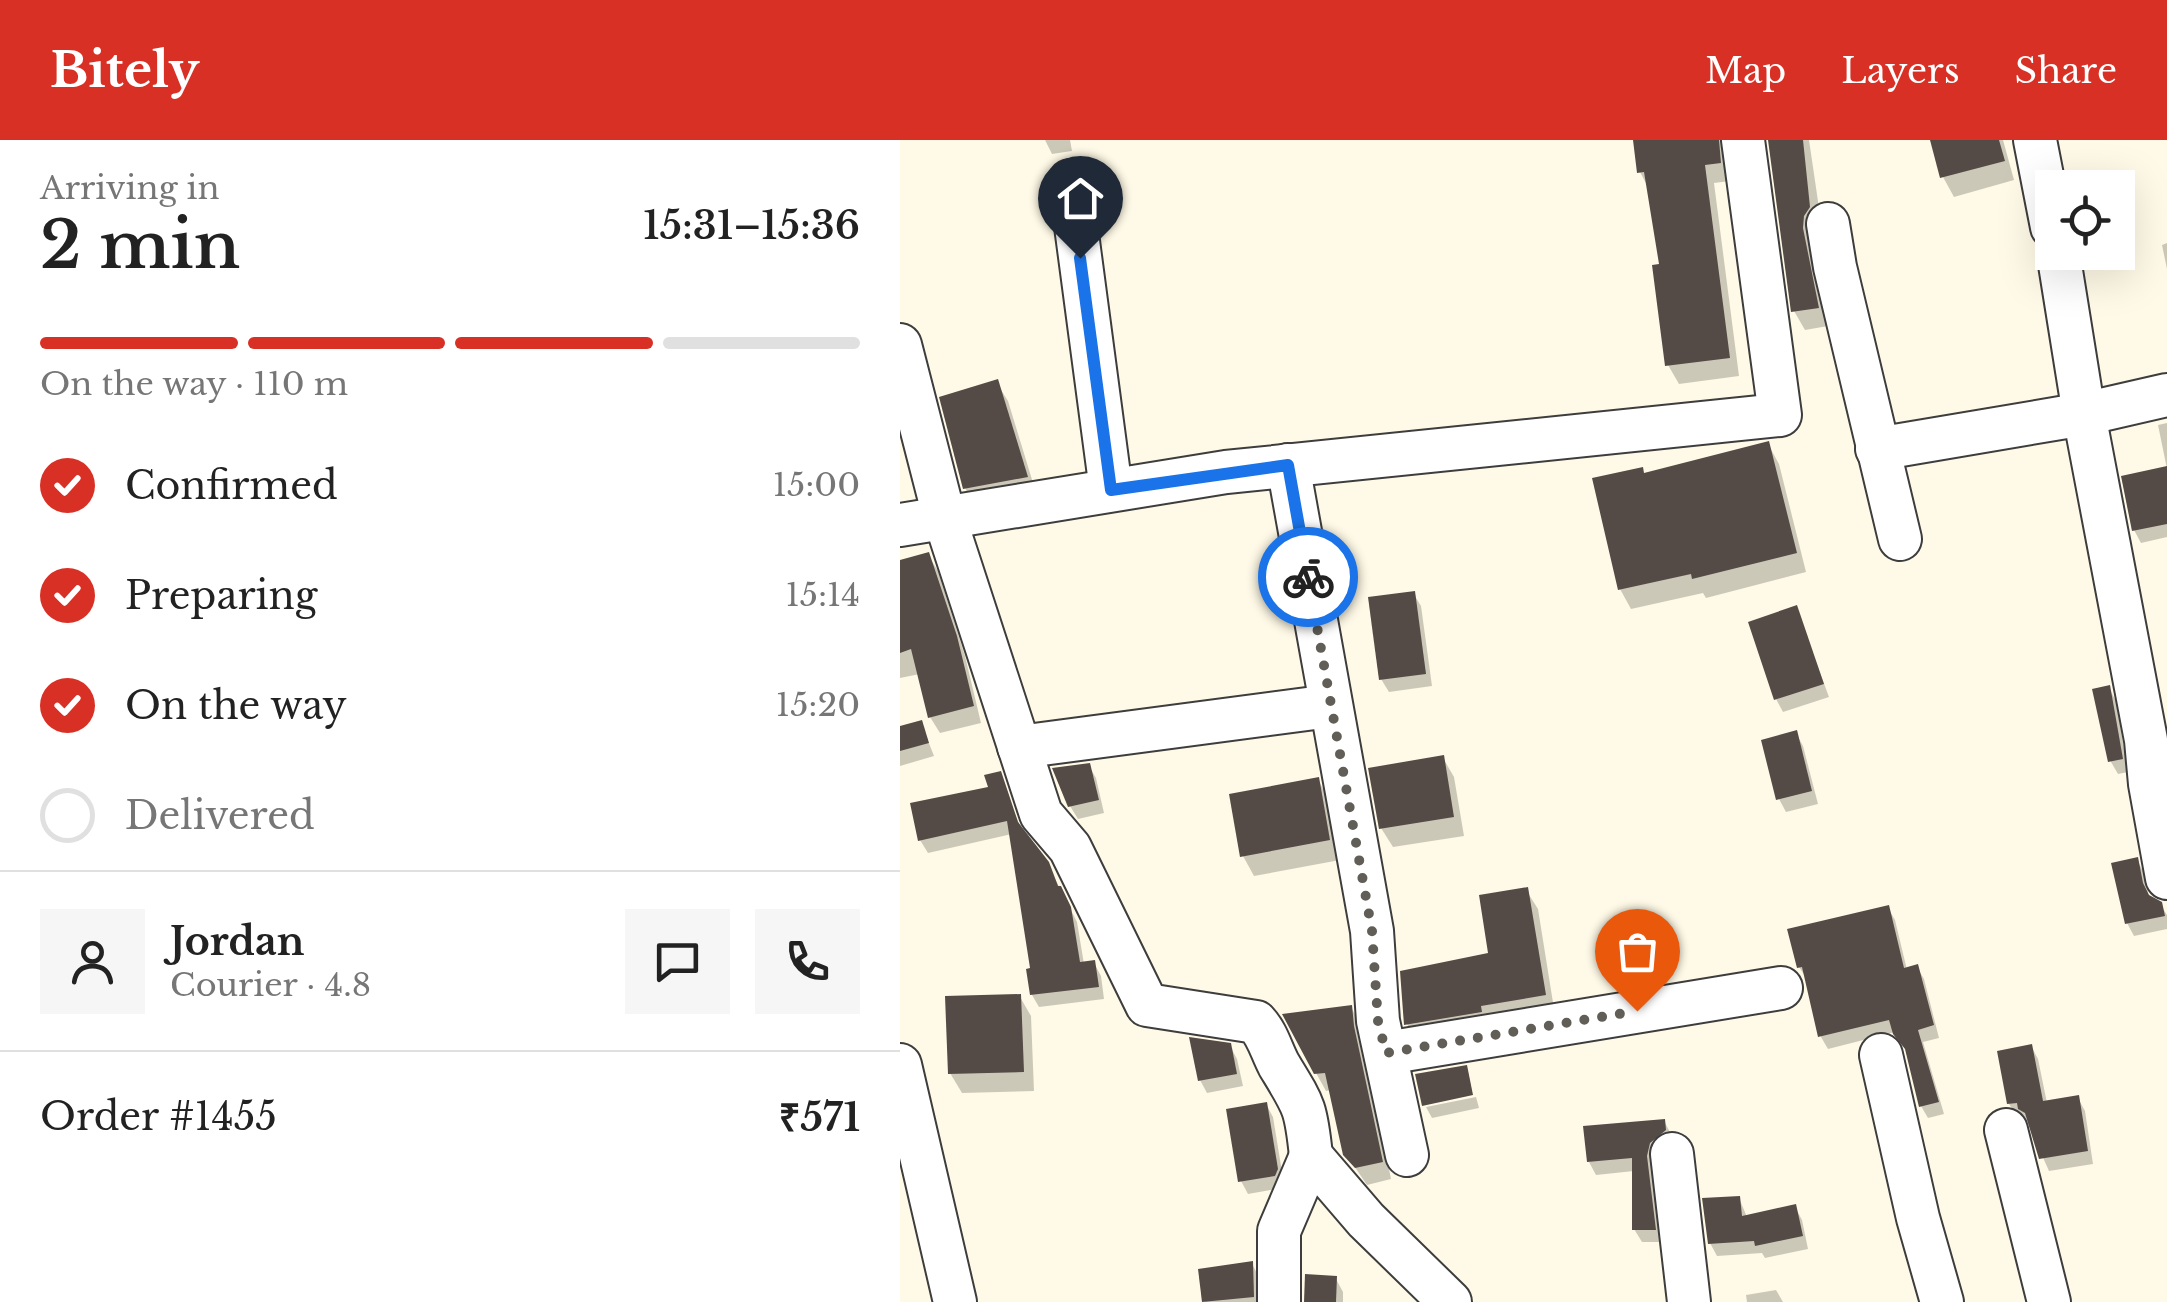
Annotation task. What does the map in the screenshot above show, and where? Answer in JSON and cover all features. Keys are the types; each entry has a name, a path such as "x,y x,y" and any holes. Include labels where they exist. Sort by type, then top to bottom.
{"street":[{"path":"900,525 1288,465 1780,415 1743,140"},
{"path":"2035,140 2041,170"},
{"path":"1070,182 1111,490"},
{"path":"1828,224 1900,538"},
{"path":"2061,270 2146,740 2159,783 2167,878"},
{"path":"900,345 944,516 1040,814 1070,848 1147,1005 1256,1022 1266,1033 1278,1062 1303,1102 1311,1156 1280,1232 1280,1302"},
{"path":"1877,449 2084,414 2167,395"},
{"path":"1288,465 1372,931 1378,1021 1407,1155"},
{"path":"1018,747 1330,706"},
{"path":"1386,1053 1781,988"},
{"path":"1881,1055 1918,1218 1942,1302"},
{"path":"900,1065 956,1302"},
{"path":"2006,1130 2049,1302"},
{"path":"1672,1154 1689,1302"},
{"path":"1311,1156 1366,1220 1444,1299"}],"building":[{"path":"1633,140 1719,140 1721,163 1705,165 1730,358 1665,366 1652,265 1659,264 1644,172 1637,173"},
{"path":"1768,140 1803,140 1810,207 1803,228 1819,308 1791,312"},
{"path":"1930,140 1999,140 2005,161 1940,178"},
{"path":"998,379 1028,477 963,489 939,397"},
{"path":"1769,441 1797,553 1692,579 1691,574 1618,590 1592,478 1643,467 1644,473"},
{"path":"2167,466 2167,524 2132,531 2121,476"},
{"path":"929,552 957,636 974,706 928,718 911,649 900,653 900,560"},
{"path":"1415,591 1426,674 1379,680 1368,597"},
{"path":"1797,605 1824,684 1774,700 1748,622"},
{"path":"2110,685 2123,759 2108,762 2092,689"},
{"path":"922,720 929,743 900,751 900,726"},
{"path":"1797,730 1812,791 1776,800 1761,740"},
{"path":"1444,755 1454,817 1379,829 1368,768"},
{"path":"1090,763 1099,800 1068,807 1052,768"},
{"path":"1001,771 1018,822 1049,862 1071,907 1080,962 1095,960 1099,987 1030,995 1026,969 1030,968 1007,821 918,841 910,803 988,787 984,775"},
{"path":"1319,777 1330,840 1240,857 1229,794"},
{"path":"2138,857 2143,883 2149,895 2162,902 2165,916 2125,924 2111,863"},
{"path":"1528,887 1546,995 1481,1006 1482,1012 1404,1025 1400,971 1488,953 1479,895"},
{"path":"1889,905 1904,968 1918,964 1934,1025 1918,1030 1939,1102 1919,1107 1905,1049 1893,1034 1889,1020 1818,1037 1802,967 1797,968 1787,929"},
{"path":"1021,994 1024,1072 948,1074 945,996"},
{"path":"1352,1005 1383,1162 1355,1168 1343,1155 1325,1073 1314,1074 1282,1014"},
{"path":"1189,1037 1231,1043 1237,1074 1198,1081"},
{"path":"2032,1044 2043,1101 2079,1095 2088,1151 2039,1159 2025,1113 2017,1103 2007,1104 1997,1051"},
{"path":"1467,1065 1473,1095 1422,1106 1415,1074"},
{"path":"1267,1102 1278,1169 1275,1176 1238,1182 1226,1109"},
{"path":"1665,1119 1666,1130 1650,1143 1647,1156 1656,1230 1632,1230 1632,1158 1587,1162 1583,1126"},
{"path":"1740,1196 1742,1216 1796,1204 1803,1236 1755,1246 1754,1241 1708,1244 1702,1198"},
{"path":"1253,1261 1254,1297 1202,1302 1198,1269"},
{"path":"1305,1274 1337,1276 1336,1302 1304,1302"}],"way so far":[{"path":"1308,577 1372,931 1378,1021 1386,1053 1637,1011"}],"route":[{"path":"1080,258 1111,490 1288,465 1308,577"}]}
